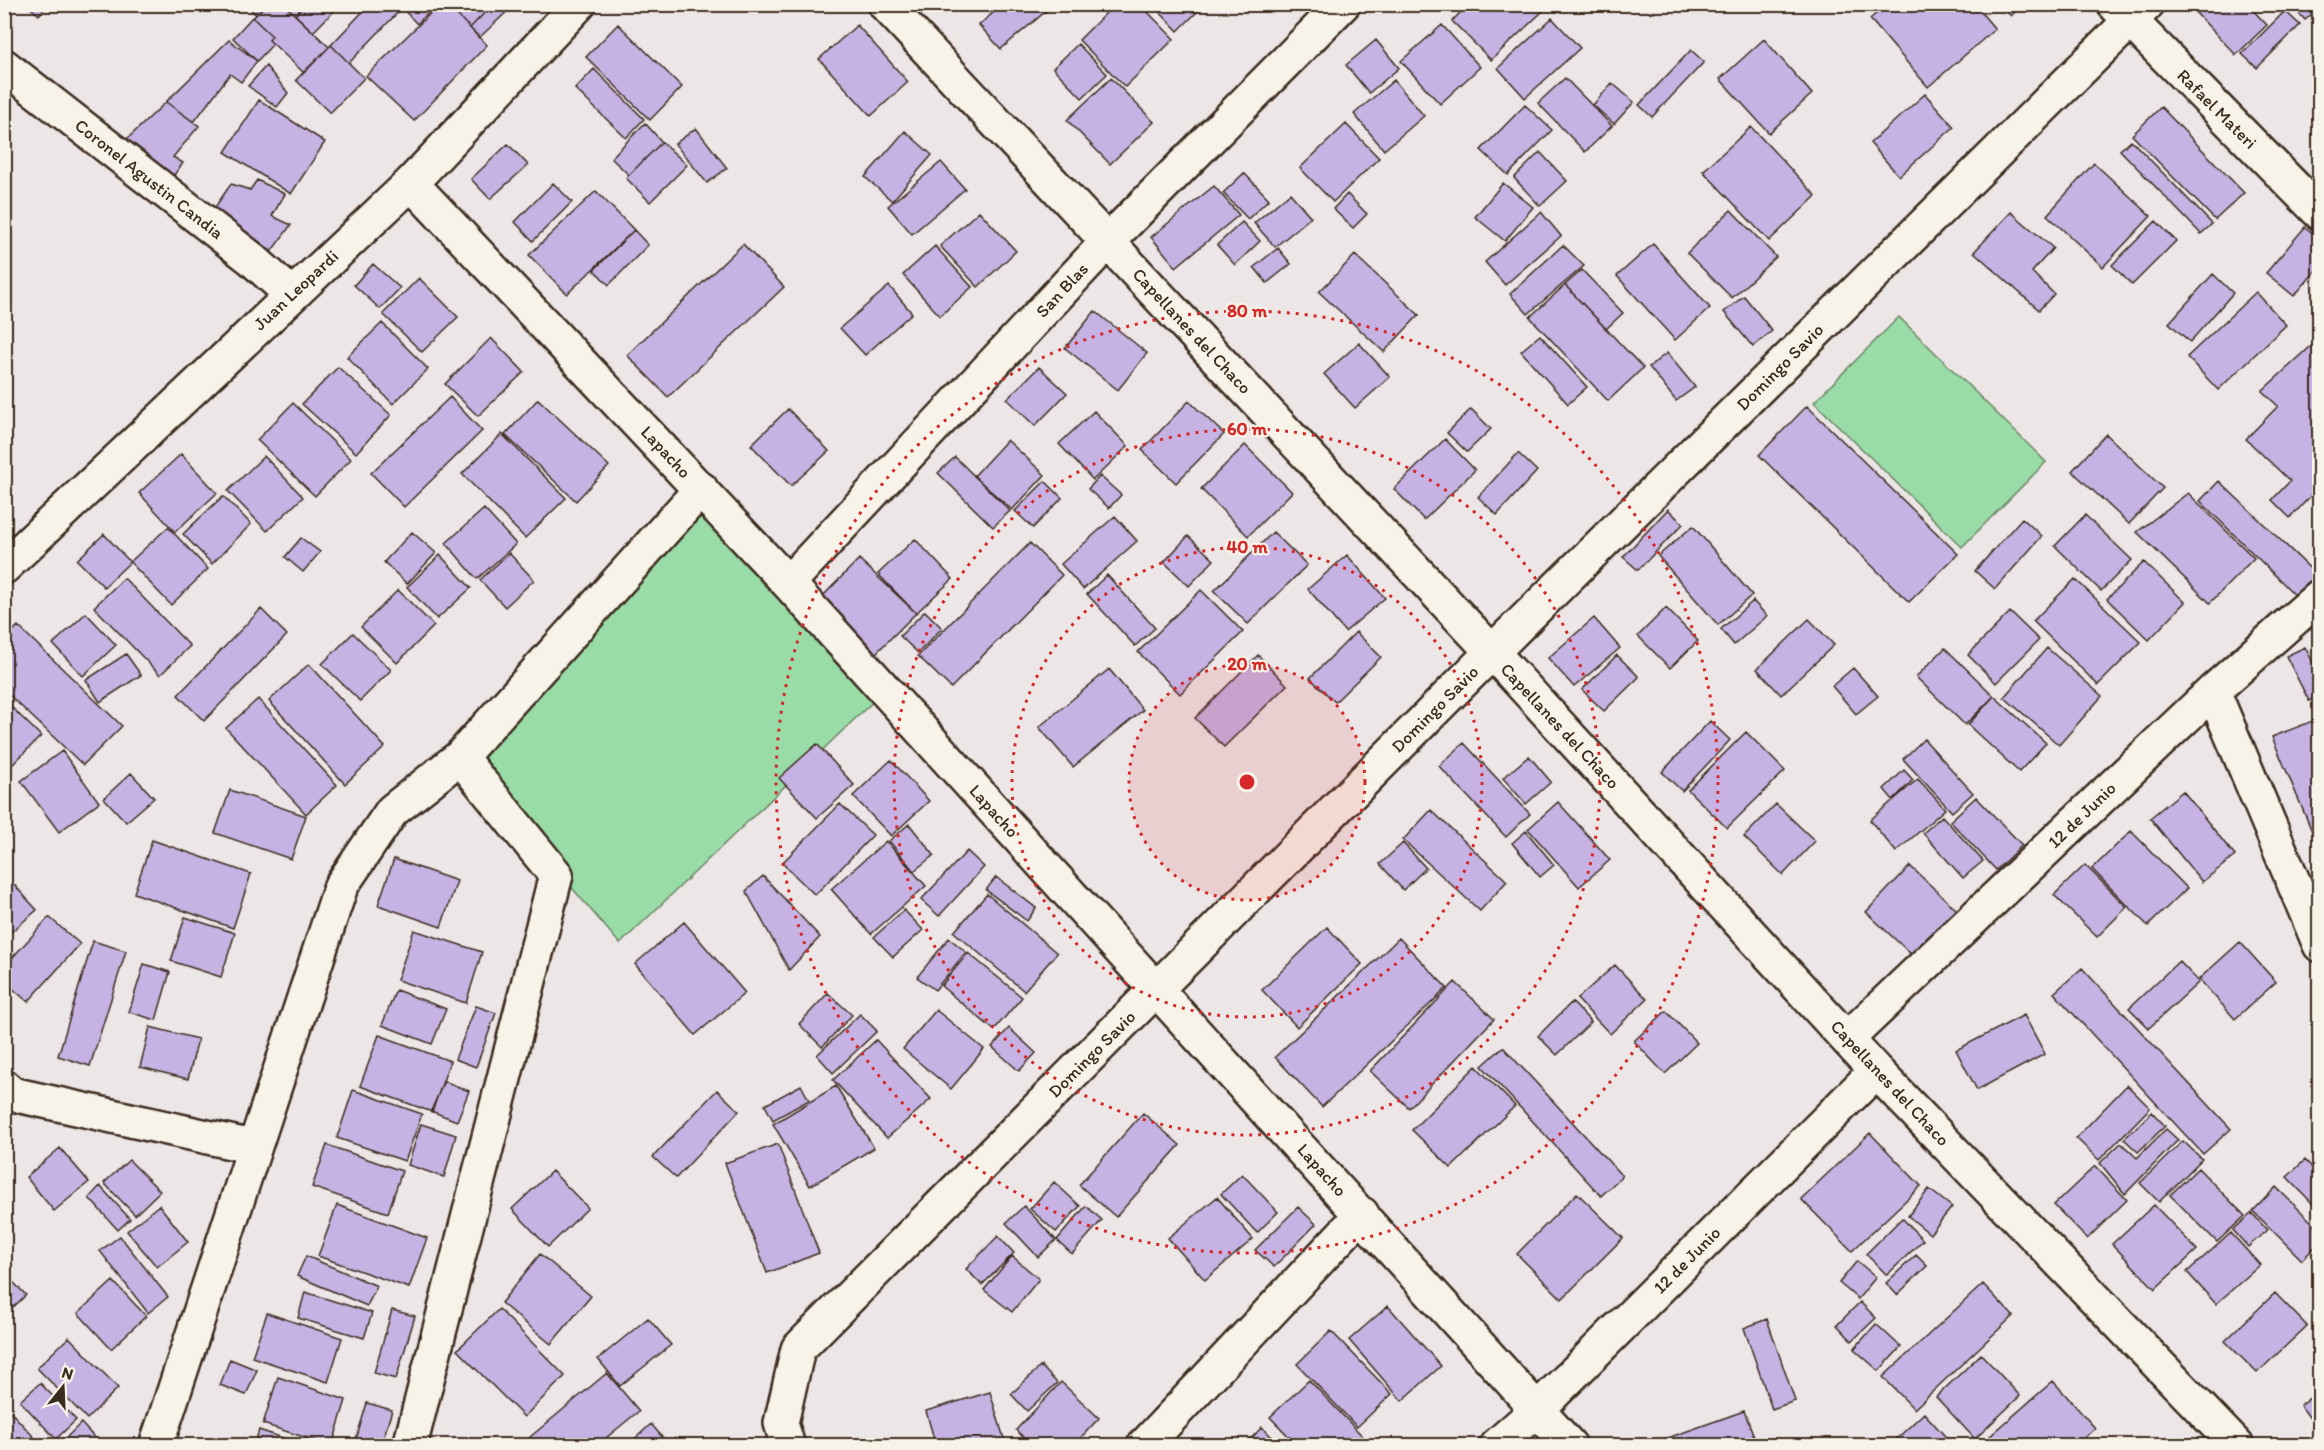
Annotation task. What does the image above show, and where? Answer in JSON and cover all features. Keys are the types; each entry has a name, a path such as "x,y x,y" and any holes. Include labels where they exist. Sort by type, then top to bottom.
{"street":[{"name":"Juan Leopardi","path":"4,567 411,183 579,4"},
{"name":"Capellanes del Chaco","path":"885,4 1492,652 1876,1071 2237,1446"},
{"name":"San Blas","path":"788,584 1108,241 1343,4"},
{"name":"Rafael Materi","path":"2130,10 2319,213"},
{"name":"Domingo Savio","path":"788,1446 781,1423 798,1349 2130,10"},
{"name":"Coronel Agustin Candia","path":"4,66 252,259 291,294"},
{"name":"Lapacho","path":"411,183 701,489 1362,1214 1570,1446"},
{"path":"156,1446 341,886 392,812 460,758 701,489"},
{"name":"12 de Junio","path":"1848,1038 2213,691 2319,596"},
{"path":"2213,691 2319,945"},
{"path":"438,1446 413,1434 556,875 460,758"},
{"name":"12 de Junio","path":"1496,1446 1538,1409 1876,1071"},
{"path":"7,1094 253,1147"},
{"path":"1144,1446 1362,1214"}],"green space":[{"path":"1899,317 2046,462 1962,547 1814,402"},
{"path":"701,489 884,691 620,944 460,757"}],"building":[{"path":"26,4 48,4 39,15"},
{"path":"246,4 266,4 256,15"},
{"path":"266,4 284,4 329,47 304,73 269,40 272,36 253,18"},
{"path":"284,4 306,4 295,15"},
{"path":"306,4 341,4 313,32 295,15"},
{"path":"370,4 406,4 349,63 331,45"},
{"path":"406,4 437,4 417,24 402,8"},
{"path":"440,4 446,4 487,45 414,121 366,76"},
{"path":"446,4 493,4 470,28"},
{"path":"493,4 515,4 479,38 470,28"},
{"path":"1003,4 1051,4 1052,6 1001,49 979,25"},
{"path":"1115,4 1140,4 1174,39 1125,87 1079,40"},
{"path":"1152,4 1192,4 1198,11 1178,31"},
{"path":"1469,4 1536,4 1543,11 1491,60 1452,21"},
{"path":"1887,4 1974,4 1995,29 1928,87 1870,19"},
{"path":"1999,4 2023,4 2011,16"},
{"path":"2202,4 2247,4 2267,25 2236,55 2194,11"},
{"path":"2290,4 2320,4 2320,7 2305,20"},
{"path":"2285,11 2300,25 2257,68 2242,54"},
{"path":"252,17 272,36 269,40 273,44 257,61 233,38"},
{"path":"1552,18 1580,48 1525,98 1498,68"},
{"path":"618,24 682,87 650,120 586,57"},
{"path":"857,25 908,82 871,116 819,59"},
{"path":"1442,25 1480,67 1440,104 1401,61"},
{"path":"1764,39 1812,94 1769,133 1720,79"},
{"path":"229,40 257,61 241,82 230,74 194,122 166,102"},
{"path":"1376,40 1399,68 1369,93 1346,65"},
{"path":"1078,44 1107,74 1082,98 1053,68"},
{"path":"331,45 364,78 330,113 296,80"},
{"path":"1691,50 1704,62 1652,117 1639,105"},
{"path":"266,66 288,93 277,107 248,86"},
{"path":"594,69 644,119 626,138 575,89"},
{"path":"1111,78 1154,122 1110,164 1067,120"},
{"path":"1565,78 1612,126 1585,152 1538,103"},
{"path":"1394,80 1424,116 1384,150 1354,114"},
{"path":"1612,83 1634,102 1614,124 1593,105"},
{"path":"1925,94 1954,127 1899,176 1870,143"},
{"path":"259,100 325,142 291,194 225,152"},
{"path":"166,102 199,126 173,157 183,163 171,179 123,143"},
{"path":"1525,105 1552,130 1508,175 1481,150"},
{"path":"2161,107 2244,193 2215,220 2132,135"},
{"path":"645,123 662,142 629,175 611,158"},
{"path":"1346,124 1379,158 1333,202 1300,168"},
{"path":"1751,127 1816,196 1769,241 1703,171"},
{"path":"696,128 727,168 707,183 675,144"},
{"path":"905,131 932,155 892,201 865,177"},
{"path":"2131,140 2212,224 2201,234 2120,150"},
{"path":"662,142 687,165 650,202 626,178"},
{"path":"508,144 528,165 490,199 471,179"},
{"path":"1540,152 1567,181 1540,206 1514,178"},
{"path":"941,162 965,189 912,234 888,206"},
{"path":"2094,163 2151,216 2103,267 2047,215"},
{"path":"1244,173 1269,199 1248,219 1223,193"},
{"path":"257,180 285,194 272,216 291,225 268,256 213,210 231,184 250,190"},
{"path":"553,183 572,202 533,241 515,222"},
{"path":"1503,183 1533,207 1505,241 1475,217"},
{"path":"1214,186 1239,215 1176,267 1151,237"},
{"path":"596,191 634,230 567,294 529,255"},
{"path":"1290,193 1311,217 1275,247 1254,223"},
{"path":"1347,194 1367,214 1353,228 1333,209"},
{"path":"1731,210 1776,257 1732,298 1687,253"},
{"path":"979,211 1016,251 978,287 940,246"},
{"path":"1541,212 1561,236 1505,285 1485,262"},
{"path":"2011,212 2053,248 2032,272 2054,294 2039,310 1974,252"},
{"path":"2156,221 2176,241 2132,285 2112,265"},
{"path":"1242,222 1260,241 1235,265 1217,245"},
{"path":"2305,227 2320,239 2320,266 2294,296 2266,273"},
{"path":"634,230 648,245 609,285 594,270"},
{"path":"743,244 784,287 668,397 627,355"},
{"path":"1653,244 1710,308 1675,340 1617,276"},
{"path":"1563,245 1584,266 1528,314 1510,294"},
{"path":"935,246 972,287 940,316 903,275"},
{"path":"1278,248 1291,264 1267,283 1254,267"},
{"path":"1355,255 1419,315 1384,352 1319,292"},
{"path":"373,264 400,288 380,309 354,285"},
{"path":"1582,270 1623,313 1606,329 1565,285"},
{"path":"2213,274 2233,293 2190,342 2169,323"},
{"path":"419,278 458,317 422,352 383,314"},
{"path":"1565,285 1643,368 1608,401 1530,317"},
{"path":"889,286 912,313 865,355 840,328"},
{"path":"2256,292 2286,325 2218,390 2187,357"},
{"path":"1744,296 1772,331 1753,347 1724,312"},
{"path":"1095,311 1147,353 1118,390 1065,348"},
{"path":"382,323 428,369 393,404 347,357"},
{"path":"1540,335 1587,387 1568,404 1521,351"},
{"path":"491,338 524,372 478,416 445,384"},
{"path":"2320,338 2320,486 2290,518 2272,500 2290,481 2246,439 2278,406 2262,391"},
{"path":"1359,343 1390,377 1355,408 1324,374"},
{"path":"1667,353 1695,387 1676,401 1649,367"},
{"path":"338,367 391,415 356,453 302,404"},
{"path":"1039,367 1067,393 1035,426 1007,399"},
{"path":"450,397 482,431 404,507 371,473"},
{"path":"538,399 609,466 576,501 505,435"},
{"path":"1189,401 1224,434 1176,483 1142,450"},
{"path":"293,403 351,459 315,496 257,440"},
{"path":"1807,406 1958,554 1909,602 1759,455"},
{"path":"788,409 829,451 791,486 751,445"},
{"path":"1471,409 1491,429 1467,452 1447,433"},
{"path":"1094,411 1128,446 1093,480 1059,444"},
{"path":"502,434 566,498 525,538 462,474"},
{"path":"2106,434 2163,488 2129,524 2072,471"},
{"path":"1445,439 1475,470 1424,520 1394,489"},
{"path":"1007,440 1045,475 1012,510 974,476"},
{"path":"1245,445 1292,492 1248,536 1201,489"},
{"path":"1518,453 1537,471 1497,515 1478,497"},
{"path":"181,454 217,493 175,532 139,493"},
{"path":"264,456 303,497 267,531 228,491"},
{"path":"955,457 1010,511 993,527 938,473"},
{"path":"1100,476 1121,495 1109,508 1088,489"},
{"path":"1045,481 1062,498 1033,528 1015,511"},
{"path":"2219,481 2320,578 2320,583 2301,601 2200,501"},
{"path":"2188,493 2254,558 2210,603 2137,532"},
{"path":"223,496 251,524 212,564 183,534"},
{"path":"484,509 516,544 477,579 446,543"},
{"path":"1668,509 1683,524 1638,570 1623,557"},
{"path":"2085,515 2132,560 2101,591 2055,546"},
{"path":"1115,516 1137,541 1083,589 1061,564"},
{"path":"2022,518 2042,536 1995,589 1975,571"},
{"path":"1693,526 1752,595 1718,625 1658,556"},
{"path":"168,527 208,569 171,605 130,562"},
{"path":"412,532 436,553 407,584 384,562"},
{"path":"1273,532 1307,565 1248,624 1214,591"},
{"path":"104,534 130,562 104,587 77,560"},
{"path":"1188,536 1214,560 1189,586 1164,562"},
{"path":"301,538 320,552 303,572 285,557"},
{"path":"915,539 953,579 916,613 878,574"},
{"path":"1030,543 1062,575 951,688 918,656"},
{"path":"509,553 534,580 505,607 480,580"},
{"path":"440,555 471,588 437,619 407,587"},
{"path":"1347,555 1385,598 1345,632 1308,589"},
{"path":"859,559 916,613 875,654 820,599"},
{"path":"2144,562 2185,602 2149,640 2107,599"},
{"path":"1107,575 1155,628 1135,646 1087,594"},
{"path":"124,578 190,646 160,675 94,607"},
{"path":"2075,579 2141,642 2098,685 2033,621"},
{"path":"398,590 434,626 397,663 361,627"},
{"path":"1201,590 1243,632 1180,694 1138,652"},
{"path":"1753,601 1767,616 1734,645 1721,629"},
{"path":"1666,608 1698,641 1670,668 1638,636"},
{"path":"261,609 287,635 204,721 178,695"},
{"path":"925,611 942,628 918,653 900,636"},
{"path":"2010,612 2039,640 1996,683 1968,655"},
{"path":"86,613 116,645 83,676 53,644"},
{"path":"1594,618 1620,648 1574,687 1548,658"},
{"path":"1809,619 1834,645 1781,695 1757,669"},
{"path":"18,626 122,726 83,765 4,690 4,640"},
{"path":"1356,632 1381,657 1335,702 1310,678"},
{"path":"353,633 391,670 360,701 322,664"},
{"path":"2305,647 2320,676 2320,695 2309,701 2286,656"},
{"path":"1945,648 1994,696 1965,725 1916,677"},
{"path":"2047,648 2102,696 2059,745 2004,697"},
{"path":"126,654 141,675 100,702 86,680"},
{"path":"1258,655 1287,685 1224,747 1195,718"},
{"path":"1617,655 1639,677 1604,711 1582,690"},
{"path":"309,664 385,747 345,784 269,701"},
{"path":"1853,668 1878,696 1856,714 1832,686"},
{"path":"1109,669 1143,710 1073,767 1039,727"},
{"path":"1994,696 2046,743 2019,772 1968,725"},
{"path":"258,699 337,785 306,814 226,728"},
{"path":"4,700 41,736 8,769 4,765"},
{"path":"2320,718 2320,850 2272,737"},
{"path":"1710,721 1730,740 1682,791 1662,772"},
{"path":"1746,732 1785,771 1727,828 1688,790"},
{"path":"1924,739 1973,793 1952,812 1903,759"},
{"path":"1464,743 1530,814 1506,837 1439,766"},
{"path":"817,744 854,785 817,818 779,778"},
{"path":"62,751 99,802 59,832 21,781"},
{"path":"1529,756 1551,782 1526,804 1503,778"},
{"path":"891,760 929,801 891,836 853,796"},
{"path":"1904,770 1913,780 1893,800 1884,789"},
{"path":"131,773 154,798 126,822 104,798"},
{"path":"1918,779 1945,809 1896,852 1870,820"},
{"path":"230,790 306,816 291,859 215,833"},
{"path":"2183,791 2235,856 2202,882 2150,818"},
{"path":"1976,797 2022,845 1996,870 1950,821"},
{"path":"1558,802 1610,860 1579,887 1528,829"},
{"path":"840,804 873,835 815,895 782,863"},
{"path":"1776,804 1815,841 1783,875 1744,837"},
{"path":"1431,810 1507,881 1480,911 1403,840"},
{"path":"1942,816 1983,861 1963,878 1923,833"},
{"path":"909,824 934,855 914,871 889,841"},
{"path":"1526,831 1554,865 1540,877 1512,843"},
{"path":"2131,831 2187,888 2148,926 2092,869"},
{"path":"152,840 251,874 233,928 134,893"},
{"path":"886,841 926,886 871,934 831,889"},
{"path":"1403,843 1426,868 1403,890 1380,864"},
{"path":"967,851 984,867 939,916 921,900"},
{"path":"394,859 457,881 441,927 378,905"},
{"path":"2085,865 2127,907 2097,937 2054,895"},
{"path":"1910,866 1958,911 1914,957 1866,912"},
{"path":"763,876 820,937 789,970 746,891"},
{"path":"996,877 1036,908 1027,921 986,890"},
{"path":"8,878 37,910 4,938 4,880"},
{"path":"987,894 1057,953 1024,991 954,932"},
{"path":"904,910 923,930 893,957 874,937"},
{"path":"49,917 80,944 28,1002 4,981 4,967"},
{"path":"185,917 235,933 221,977 171,961"},
{"path":"684,922 745,993 695,1035 635,964"},
{"path":"1327,927 1362,964 1297,1027 1262,990"},
{"path":"414,930 482,952 466,1003 397,980"},
{"path":"949,938 966,952 935,990 917,977"},
{"path":"1399,938 1447,988 1322,1107 1275,1057"},
{"path":"93,941 126,951 90,1066 58,1056"},
{"path":"2240,942 2276,982 2235,1019 2199,979"},
{"path":"968,953 1022,997 994,1030 941,986"},
{"path":"2179,961 2199,982 2149,1028 2129,1008"},
{"path":"144,964 170,972 156,1020 129,1012"},
{"path":"1615,965 1647,999 1610,1034 1577,999"},
{"path":"2082,968 2231,1129 2203,1154 2054,993"},
{"path":"1455,982 1494,1019 1409,1108 1370,1071"},
{"path":"396,990 446,1009 432,1044 382,1025"},
{"path":"828,993 852,1015 822,1047 799,1024"},
{"path":"1572,1002 1591,1022 1557,1055 1538,1036"},
{"path":"476,1006 496,1013 476,1067 455,1059"},
{"path":"936,1010 984,1049 951,1089 903,1049"},
{"path":"1666,1011 1697,1043 1665,1074 1634,1041"},
{"path":"860,1014 877,1031 833,1073 817,1055"},
{"path":"2024,1015 2045,1054 1977,1090 1956,1050"},
{"path":"150,1027 198,1039 188,1079 140,1067"},
{"path":"1009,1028 1036,1053 1019,1071 992,1047"},
{"path":"379,1035 450,1061 432,1112 360,1086"},
{"path":"876,1040 931,1099 887,1138 833,1080"},
{"path":"1503,1047 1622,1176 1601,1196 1482,1066"},
{"path":"1476,1066 1515,1106 1451,1168 1412,1130"},
{"path":"444,1081 469,1091 457,1121 431,1111"},
{"path":"801,1085 809,1100 773,1120 765,1105"},
{"path":"2127,1085 2150,1108 2099,1160 2076,1138"},
{"path":"836,1086 874,1148 810,1186 773,1124"},
{"path":"353,1090 422,1114 405,1161 337,1138"},
{"path":"717,1090 739,1111 676,1178 653,1157"},
{"path":"2152,1112 2165,1126 2138,1152 2124,1139"},
{"path":"1143,1113 1180,1145 1116,1217 1079,1185"},
{"path":"421,1124 456,1135 444,1177 408,1165"},
{"path":"2166,1129 2178,1140 2125,1194 2100,1163 2121,1143 2137,1158"},
{"path":"1870,1133 1921,1186 1852,1251 1801,1199"},
{"path":"2183,1141 2202,1159 2159,1202 2140,1183"},
{"path":"778,1144 819,1253 767,1273 725,1163"},
{"path":"327,1145 402,1171 388,1213 312,1187"},
{"path":"60,1148 89,1182 54,1211 26,1177"},
{"path":"129,1160 160,1191 135,1215 104,1183"},
{"path":"2305,1160 2320,1176 2320,1200 2314,1205 2287,1177"},
{"path":"2095,1166 2127,1200 2087,1239 2054,1205"},
{"path":"2198,1168 2245,1216 2217,1242 2170,1195"},
{"path":"552,1171 588,1208 548,1247 512,1209"},
{"path":"1242,1174 1278,1212 1257,1233 1221,1194"},
{"path":"1054,1182 1080,1206 1056,1232 1030,1209"},
{"path":"100,1186 130,1219 118,1230 89,1198"},
{"path":"2276,1187 2320,1230 2320,1242 2302,1260 2253,1211"},
{"path":"1929,1189 1952,1207 1930,1234 1908,1216"},
{"path":"1577,1193 1623,1238 1562,1299 1517,1254"},
{"path":"1217,1197 1253,1239 1205,1280 1168,1238"},
{"path":"159,1205 188,1242 157,1267 127,1231"},
{"path":"337,1205 427,1238 409,1288 318,1256"},
{"path":"2154,1205 2197,1250 2155,1289 2112,1244"},
{"path":"1024,1206 1056,1240 1038,1257 1006,1223"},
{"path":"1086,1206 1102,1220 1072,1254 1057,1240"},
{"path":"1298,1207 1316,1224 1274,1267 1255,1250"},
{"path":"2252,1213 2267,1230 2248,1247 2233,1230"},
{"path":"1902,1218 1923,1240 1887,1275 1866,1254"},
{"path":"2231,1233 2260,1265 2216,1304 2187,1272"},
{"path":"120,1236 168,1297 148,1313 100,1251"},
{"path":"998,1236 1014,1253 982,1285 966,1269"},
{"path":"540,1254 591,1296 551,1344 501,1303"},
{"path":"1916,1255 1927,1266 1897,1295 1886,1283"},
{"path":"306,1256 377,1286 367,1306 297,1276"},
{"path":"1012,1256 1039,1279 1012,1312 984,1290"},
{"path":"1857,1261 1876,1277 1858,1299 1839,1283"},
{"path":"4,1273 26,1295 4,1316"},
{"path":"113,1281 146,1316 111,1349 78,1313"},
{"path":"1983,1284 2013,1316 1914,1409 1883,1377"},
{"path":"305,1292 372,1313 364,1338 298,1318"},
{"path":"2275,1293 2307,1326 2257,1373 2225,1341"},
{"path":"1860,1302 1876,1318 1852,1341 1837,1325"},
{"path":"1388,1306 1441,1366 1402,1401 1349,1340"},
{"path":"499,1309 565,1376 524,1417 457,1350"},
{"path":"392,1310 415,1316 396,1379 374,1373"},
{"path":"267,1313 342,1338 328,1382 252,1357"},
{"path":"648,1318 671,1345 620,1386 598,1359"},
{"path":"1767,1319 1795,1401 1772,1409 1744,1328"},
{"path":"1876,1324 1901,1347 1879,1371 1854,1349"},
{"path":"1331,1331 1392,1394 1357,1427 1297,1364"},
{"path":"69,1337 118,1388 87,1419 37,1368"},
{"path":"1981,1354 2020,1396 1975,1439 1936,1397"},
{"path":"230,1359 257,1370 246,1395 220,1385"},
{"path":"1041,1366 1057,1383 1027,1411 1011,1394"},
{"path":"607,1373 639,1411 596,1446 537,1446 530,1437"},
{"path":"278,1377 346,1400 332,1446 263,1424"},
{"path":"1309,1380 1372,1446 1298,1446 1270,1417"},
{"path":"2053,1381 2095,1428 2075,1446 1983,1446 1981,1444"},
{"path":"1061,1382 1099,1418 1073,1446 1032,1446 1016,1430"},
{"path":"40,1383 76,1420 56,1439 20,1401"},
{"path":"2320,1391 2320,1432 2300,1405"},
{"path":"990,1392 1005,1442 994,1446 936,1446 926,1411"},
{"path":"367,1403 392,1410 381,1446 354,1446"},
{"path":"10,1411 42,1446 4,1446 4,1416"},
{"path":"1744,1411 1758,1446 1645,1446"},
{"path":"1924,1413 1954,1446 1889,1446"},
{"path":"81,1423 102,1446 58,1446"},
{"path":"651,1424 670,1446 627,1446"},
{"path":"1262,1427 1281,1446 1244,1446"},
{"path":"259,1430 307,1446 254,1446"}]}
